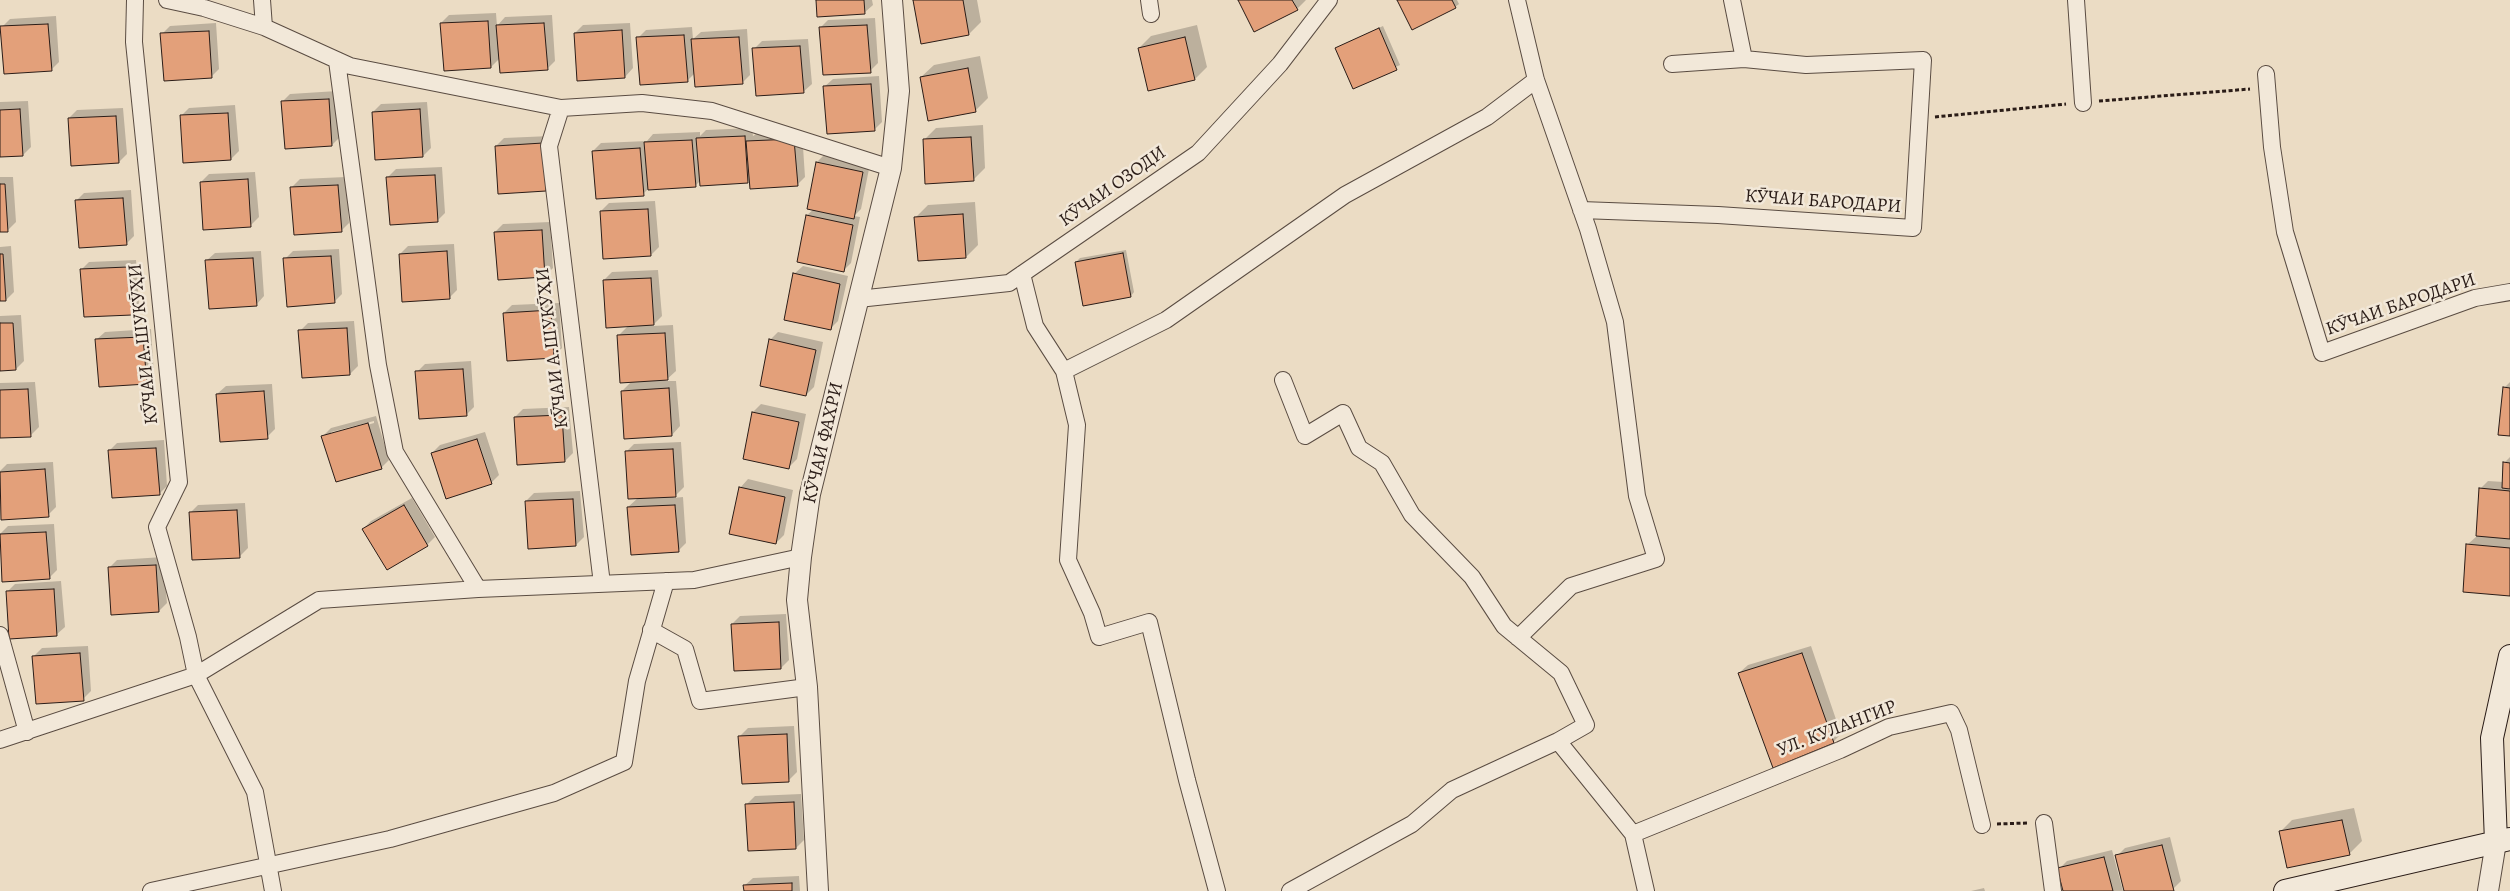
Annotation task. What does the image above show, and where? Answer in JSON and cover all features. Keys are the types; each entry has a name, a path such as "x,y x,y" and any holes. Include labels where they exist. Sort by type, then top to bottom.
{"main road":[{"path":"2285,891 2503,840 2492,738 2510,656"}],"street":[{"name":"КӮЧАИ А.ШУКӮҲИ","path":"135,0 134,42 179,482 158,527 188,637 196,675 255,792 273,891"},
{"path":"166,0 204,8 264,27 350,66 560,108 642,103 712,111 891,168"},
{"path":"262,0 264,27"},
{"name":"КӮЧАИ ФАХРИ","path":"818,891 807,687 797,600 810,494 891,168 899,91 892,0"},
{"path":"1517,0 1536,80 1581,210 1614,322 1636,496 1656,559 1571,586 1518,638"},
{"path":"1732,0 1744,59"},
{"path":"2076,0 2083,103"},
{"name":"КӮЧАИ ОЗОДИ","path":"858,299 1009,283 1198,153 1280,64 1323,3"},
{"name":"КӮЧАИ БАРОДАРИ","path":"1581,210 1718,215 1913,228 1923,60 1806,65 1744,59 1672,64"},
{"path":"337,61 378,365 395,452 478,589"},
{"name":"КӮЧАИ БАРОДАРИ","path":"2266,74 2272,147 2285,232 2322,353 2475,298 2510,292"},
{"path":"1064,371 1166,320 1345,195 1487,117 1536,80"},
{"name":"КӮЧАИ А.ШУКӮҲИ","path":"560,108 549,146 602,584"},
{"path":"1022,274 1035,326 1064,371 1077,425 1068,560 1092,613 1099,637 1149,622 1187,780 1217,891"},
{"path":"1283,380 1305,436 1343,413 1359,448 1382,463 1412,515 1472,577 1504,626 1561,673 1586,725 1558,741 1452,790 1412,824 1290,891"},
{"path":"0,740 196,675 318,600 478,589 694,580 801,557"},
{"path":"151,891 390,839 554,793 624,762 637,681 666,581"},
{"path":"651,630 685,649 700,701 807,687"},
{"path":"0,635 27,732"},
{"name":"УЛ. КУЛАНГИР","path":"1633,834 1840,750 1889,727 1950,713 1959,730 1982,825"},
{"path":"1558,741 1633,834 1646,891"},
{"path":"2044,823 2053,891"},
{"path":"2488,891 2503,840"}],"path":[{"path":"1982,825 2044,823"}],"building":[{"path":"816,0 864,0 865,14 817,17"},
{"path":"913,0 963,0 969,35 921,44"},
{"path":"1238,0 1292,0 1298,10 1254,32"},
{"path":"1397,0 1452,0 1456,8 1412,30"},
{"path":"488,21 491,68 444,71 440,23"},
{"path":"544,23 548,70 500,73 496,25"},
{"path":"48,24 52,71 4,74 0,26"},
{"path":"867,25 871,73 823,75 819,27"},
{"path":"1379,28 1397,70 1353,89 1335,48"},
{"path":"622,30 625,78 577,81 574,33"},
{"path":"209,31 212,78 164,81 160,33"},
{"path":"684,35 688,82 640,85 636,37"},
{"path":"739,37 743,84 695,87 691,39"},
{"path":"1185,37 1195,80 1148,91 1138,48"},
{"path":"800,46 804,93 756,96 752,48"},
{"path":"968,68 976,112 928,121 920,77"},
{"path":"871,84 875,131 827,134 823,86"},
{"path":"329,99 332,146 285,149 281,101"},
{"path":"20,109 23,156 0,157 0,110"},
{"path":"420,109 423,157 375,160 372,112"},
{"path":"228,113 231,160 183,163 180,115"},
{"path":"116,116 119,163 71,166 68,118"},
{"path":"745,136 748,183 700,186 696,138"},
{"path":"971,137 974,181 925,184 923,139"},
{"path":"794,139 798,186 750,189 746,141"},
{"path":"692,140 696,187 648,190 644,142"},
{"path":"543,143 546,191 498,194 495,146"},
{"path":"640,148 644,196 596,199 592,151"},
{"path":"816,162 863,172 854,219 807,209"},
{"path":"435,175 438,222 390,225 386,177"},
{"path":"248,179 251,227 203,230 200,182"},
{"path":"0,184 5,184 8,232 0,232"},
{"path":"338,185 342,232 294,235 290,187"},
{"path":"123,198 127,245 79,248 75,200"},
{"path":"648,209 651,256 603,259 600,211"},
{"path":"963,214 966,258 918,261 914,217"},
{"path":"806,215 853,225 844,272 797,262"},
{"path":"542,230 545,277 498,280 494,232"},
{"path":"447,251 450,299 402,302 399,254"},
{"path":"1123,253 1131,297 1083,306 1075,262"},
{"path":"0,254 3,254 6,301 0,301"},
{"path":"331,256 335,303 287,307 283,258"},
{"path":"253,258 257,306 209,309 205,260"},
{"path":"128,267 132,315 84,317 80,269"},
{"path":"793,273 840,284 831,330 784,320"},
{"path":"651,278 654,325 606,328 603,280"},
{"path":"551,310 554,358 507,361 503,313"},
{"path":"0,323 13,323 16,370 0,371"},
{"path":"347,328 350,375 302,378 298,330"},
{"path":"665,333 668,380 620,383 617,335"},
{"path":"143,337 147,384 99,387 95,339"},
{"path":"769,339 816,350 806,396 760,386"},
{"path":"463,369 467,416 419,419 415,371"},
{"path":"2503,387 2510,388 2510,436 2498,435"},
{"path":"669,388 672,436 624,439 621,391"},
{"path":"28,389 31,437 0,438 0,390"},
{"path":"264,391 268,439 220,442 216,394"},
{"path":"752,412 799,422 789,469 743,459"},
{"path":"562,415 565,462 517,465 514,417"},
{"path":"368,423 382,469 336,482 321,436"},
{"path":"477,439 492,484 446,499 431,453"},
{"path":"156,448 160,495 112,498 108,450"},
{"path":"673,449 676,497 628,499 625,451"},
{"path":"2503,462 2510,463 2510,489 2502,488"},
{"path":"45,469 49,517 1,520 0,472"},
{"path":"739,487 785,497 776,544 729,534"},
{"path":"2479,488 2510,491 2510,539 2476,536"},
{"path":"573,499 576,546 528,549 525,501"},
{"path":"404,505 428,546 387,570 362,529"},
{"path":"675,505 679,552 631,555 627,507"},
{"path":"237,510 240,558 192,560 189,512"},
{"path":"46,532 50,579 2,582 0,534"},
{"path":"2466,544 2510,548 2510,596 2463,592"},
{"path":"156,565 159,612 111,615 108,567"},
{"path":"54,589 57,636 9,639 6,591"},
{"path":"779,622 781,669 734,671 731,624"},
{"path":"80,653 84,701 36,704 32,656"},
{"path":"1802,653 1834,743 1773,768 1738,673"},
{"path":"787,734 789,782 742,784 738,736"},
{"path":"794,802 796,849 748,851 745,804"},
{"path":"2342,820 2350,855 2287,868 2279,831"},
{"path":"2162,845 2174,891 2124,891 2115,855"},
{"path":"2104,857 2113,891 2063,891 2057,868"},
{"path":"792,883 792,891 744,891 743,885"}]}
